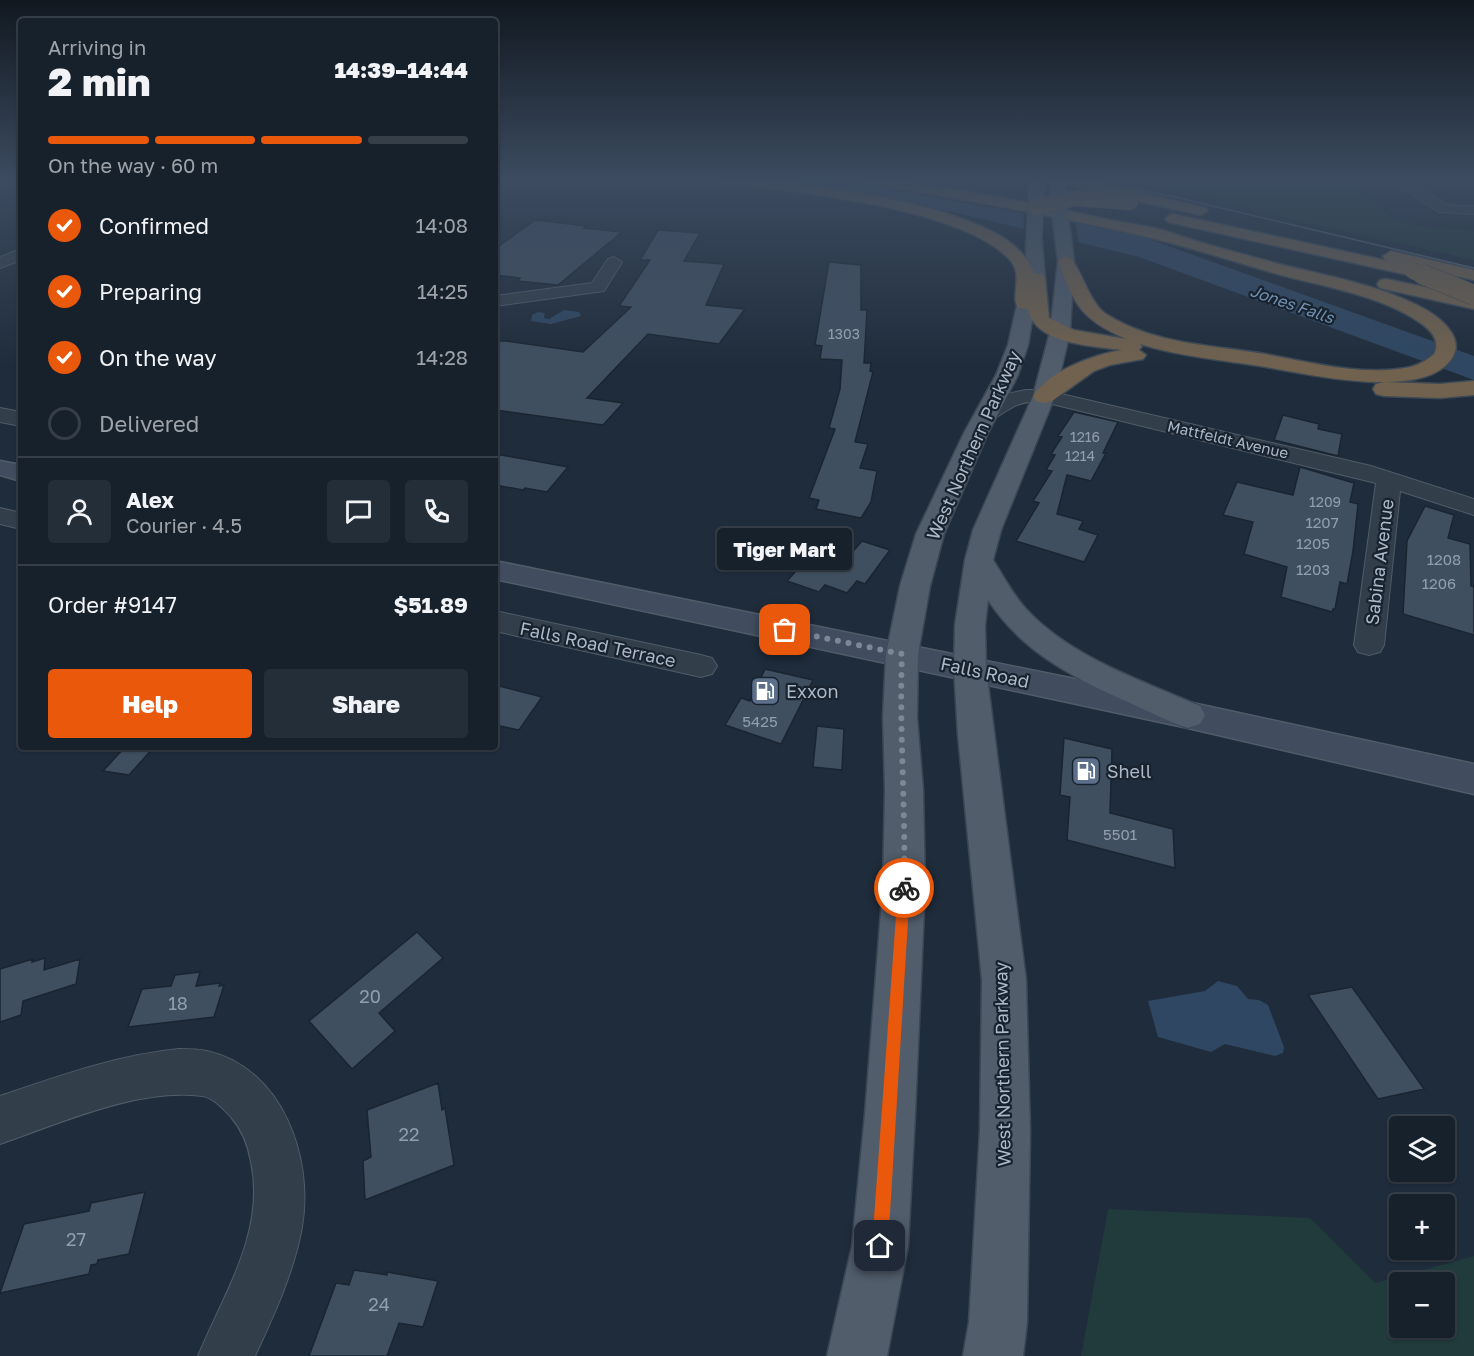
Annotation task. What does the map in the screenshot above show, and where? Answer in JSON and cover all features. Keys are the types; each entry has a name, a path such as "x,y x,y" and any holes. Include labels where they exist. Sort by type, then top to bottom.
{"highway":[{"path":"997,241 1020,262 1027,281 1025,309"},
{"path":"1064,254 1083,301 1092,312 1112,325 1139,335 1194,349 1342,374 1392,375 1428,368 1445,356 1448,350 1444,335 1435,325 1422,315 1384,299 1180,241"},
{"path":"1190,241 1474,303"},
{"path":"1235,241 1474,293"},
{"path":"1280,241 1413,271 1474,293"},
{"path":"1327,241 1474,275"},
{"path":"1036,278 1041,320 1049,328 1060,332 1358,386 1440,391 1474,388"},
{"path":"1044,396 1077,369 1093,362 1138,355 1197,357"}],"main road":[{"name":"West Northern Parkway","path":"857,1356 880,1246 890,1114 904,886 904,790 900,717 902,654 915,586 930,534 984,416 1007,375 1018,345 1025,309 1036,278 1034,241"},
{"name":"West Northern Parkway","path":"993,1356 998,1322 1005,1130 1004,980 979,765 970,669 970,625 979,560 994,509 1044,396 1060,332 1063,241"},
{"path":"0,468 18,472"},
{"path":"979,560 1017,619 1052,646 1095,672 1188,715"},
{"name":"Falls Road","path":"498,571 1188,715 1474,779"}],"street":[{"path":"0,263 18,255"},
{"path":"498,301 598,287 623,258"},
{"name":"Mattfeldt Avenue","path":"984,416 1012,398 1021,395 1044,396 1389,478 1474,507"},
{"path":"0,415 18,418"},
{"name":"Sabina Avenue","path":"1369,645 1389,478"},
{"path":"0,516 18,519"},
{"name":"Falls Road Terrace","path":"498,622 701,666"},
{"path":"0,1120 110,1085 169,1073 205,1073 233,1085 256,1109 276,1156 281,1195 277,1228 226,1356"}],"green space":[{"path":"1390,241 1474,241 1474,260"},
{"path":"1108,1209 1310,1218 1375,1283 1389,1279 1389,1338 1455,1338 1455,1272 1415,1272 1474,1256 1474,1356 1081,1356"}],"water":[{"name":"Jones Falls","path":"1074,241 1155,241 1474,356 1474,380 1139,257"},
{"path":"564,310 579,312 581,316 551,324 531,321 532,315 538,312 545,313 544,318 549,319"},
{"path":"1218,981 1237,986 1248,999 1259,1000 1268,1005 1284,1047 1283,1053 1275,1056 1225,1044 1211,1052 1158,1037 1148,1001 1205,991"}],"pier":[{"path":"1063,241 1078,241 1079,245"}],"building":[{"path":"506,241 611,241 558,285 517,281 520,278 498,275 498,247"},
{"path":"651,241 695,241 684,261 724,264 706,305 745,309 719,344 648,334 587,398 623,403 603,425 498,410 498,341 583,352 631,307 619,306 650,260 640,260"},
{"path":"829,262 861,265 861,310 867,310 864,363 871,363 870,371 873,372 855,442 868,444 860,468 877,471 871,502 861,518 816,509 819,500 809,498 835,429 829,428 840,389 842,360 820,359 822,346 815,345"},
{"path":"1074,412 1118,422 1103,453 1106,453 1091,481 1067,475 1057,514 1083,521 1079,529 1098,535 1084,562 1016,541 1039,503 1033,501 1052,471 1046,470 1055,455 1051,454 1062,437 1058,436"},
{"path":"1283,415 1319,424 1318,429 1342,434 1338,456 1274,440"},
{"path":"498,455 568,467 547,492 525,488 523,490 498,486"},
{"path":"1300,467 1354,483 1350,502 1358,504 1353,551 1347,584 1340,582 1335,609 1332,612 1281,597 1287,567 1244,554 1253,522 1223,515 1237,482 1293,495"},
{"path":"1425,506 1454,515 1448,538 1470,544 1471,586 1474,587 1474,635 1403,614 1407,541"},
{"path":"862,541 890,550 865,584 857,581 847,593 825,585 819,592 787,581 811,554 842,564"},
{"path":"765,669 813,680 781,744 725,725 741,698 750,701"},
{"path":"498,686 542,697 519,730 498,726"},
{"name":"Exxon","path":"817,726 844,729 842,770 813,767"},
{"path":"1064,738 1112,749 1110,813 1173,829 1175,868 1067,840 1070,797 1060,795"},
{"path":"122,750 151,750 129,775 103,771"},
{"path":"417,932 443,958 379,1013 395,1031 352,1069 309,1021"},
{"path":"45,958 44,970 80,959 76,984 23,1001 21,1015 0,1022 0,969 33,959 32,962"},
{"path":"200,972 196,986 220,983 219,986 224,985 214,1017 128,1027 142,989 171,986 175,975"},
{"path":"1352,987 1424,1089 1378,1099 1308,995"},
{"path":"438,1083 442,1110 445,1108 454,1165 365,1200 363,1161 371,1157 367,1110"},
{"path":"145,1192 129,1254 98,1260 97,1264 91,1265 89,1274 0,1293 24,1224 89,1211 91,1203"},
{"path":"354,1270 387,1275 387,1272 438,1281 423,1327 399,1323 387,1356 309,1356 336,1283 349,1285"}],"tram line":[{"path":"1361,241 1474,268"}],"way so far":[{"path":"785,630 902,654 900,717 904,790 904,888"}],"place":[{"name":"Tiger Mart","path":"785,630"},
{"name":"Exxon","path":"765,691"},
{"name":"Shell","path":"1086,771"}],"route":[{"path":"880,1246 904,888"}]}
